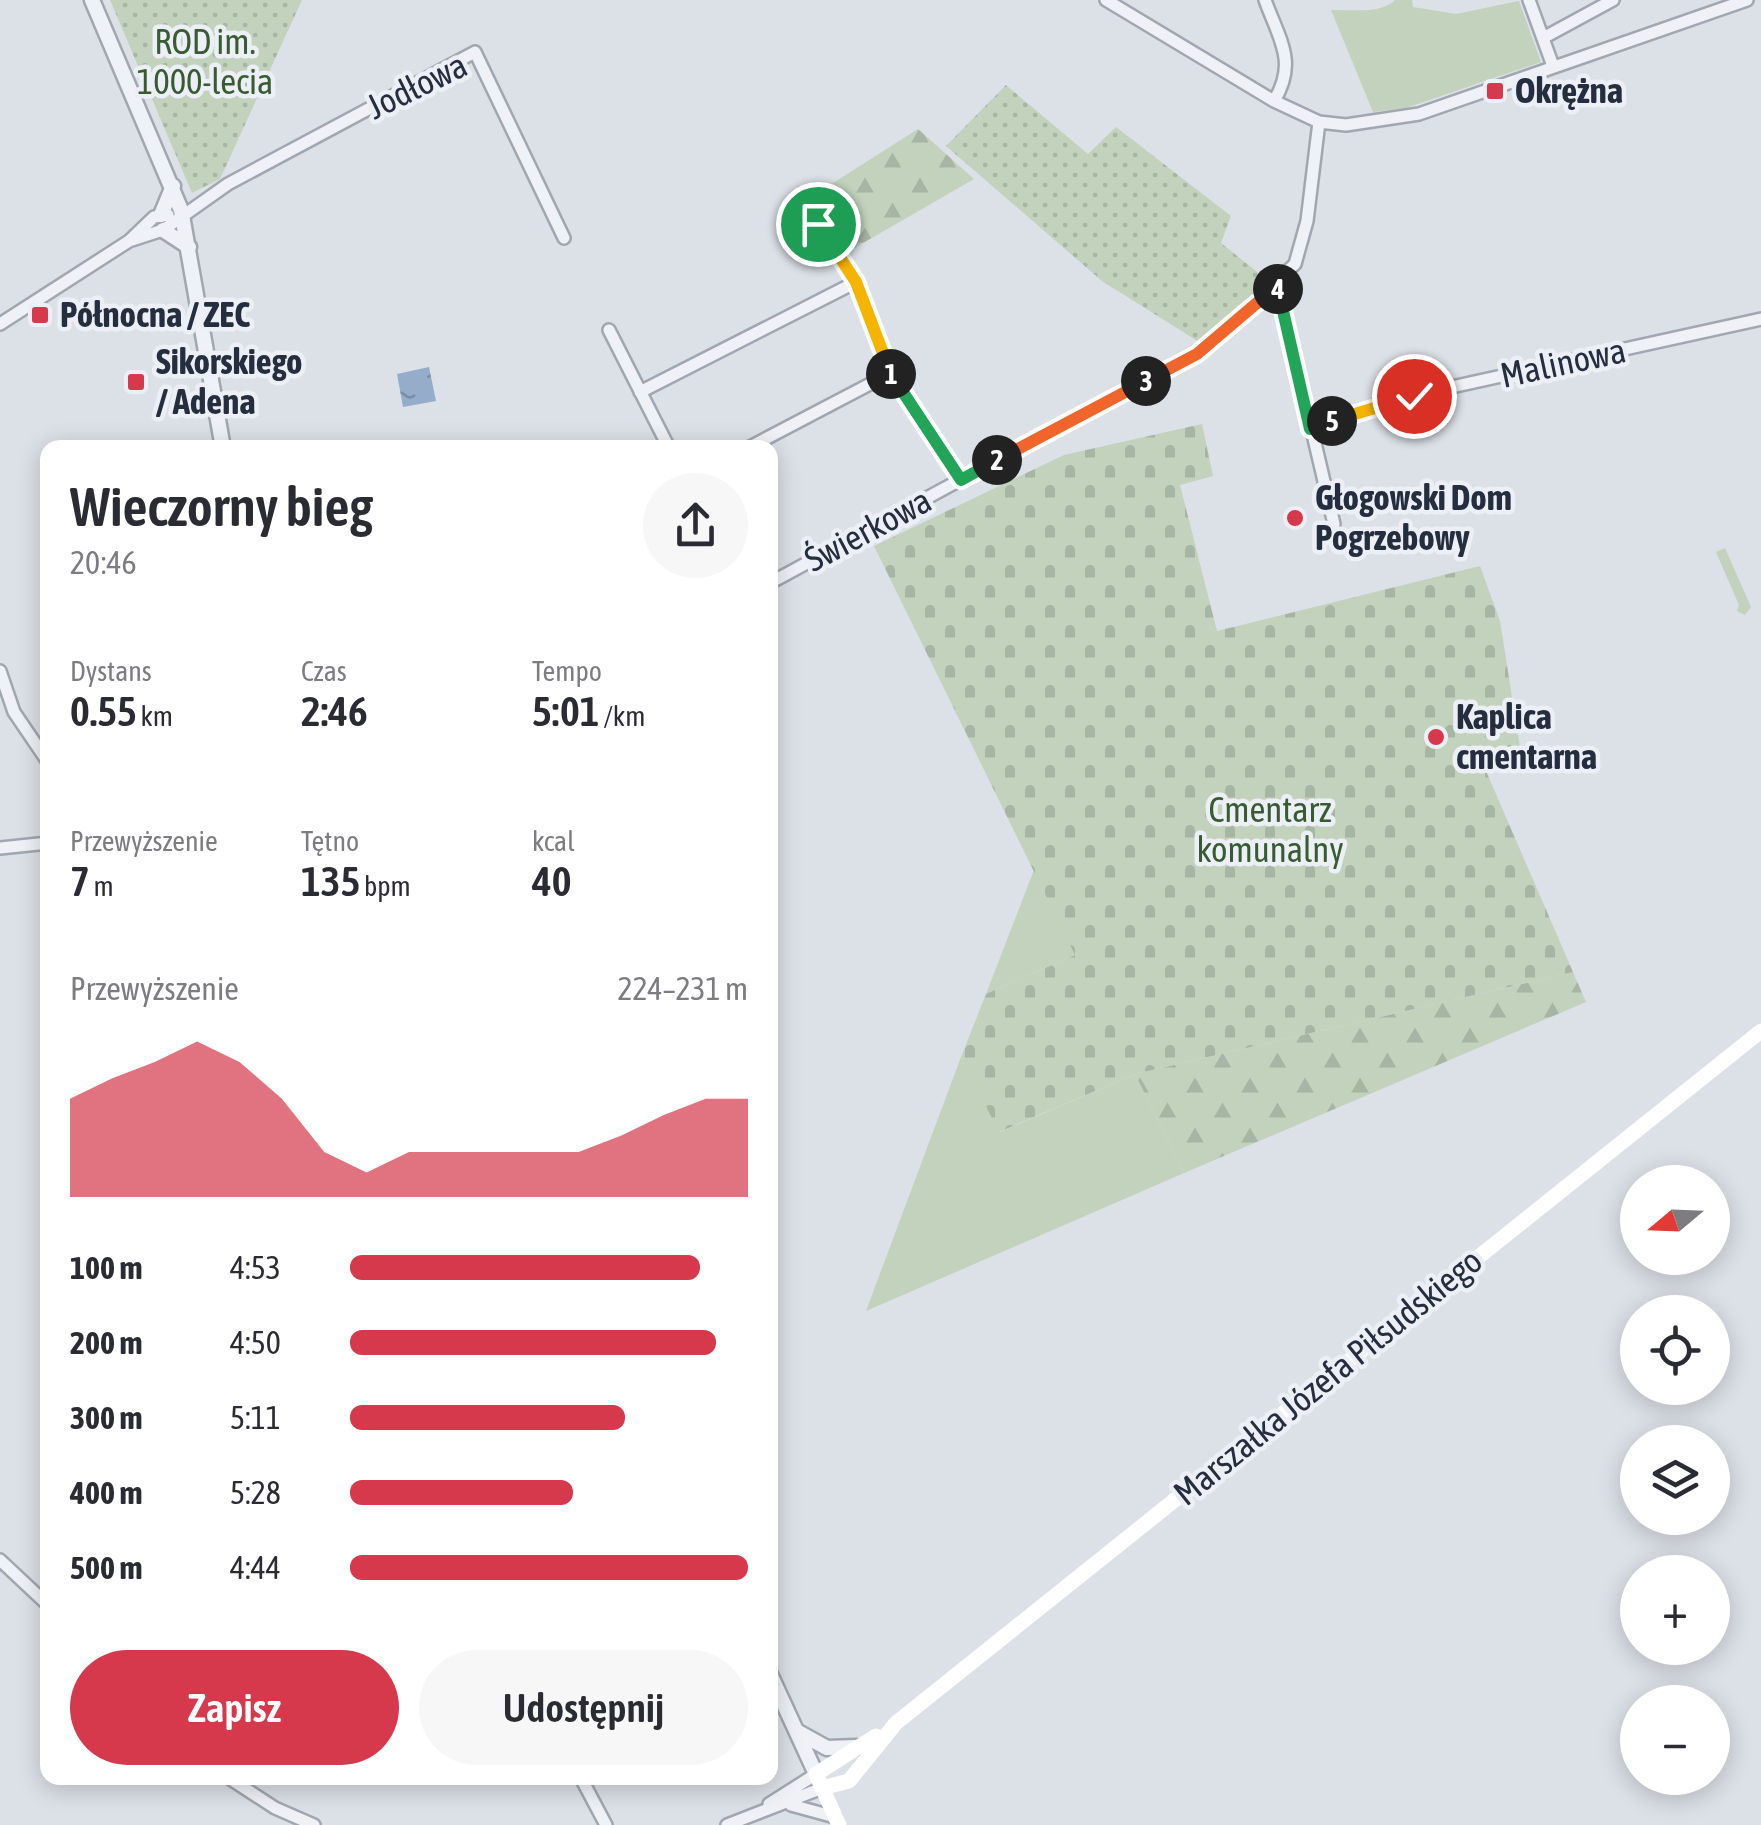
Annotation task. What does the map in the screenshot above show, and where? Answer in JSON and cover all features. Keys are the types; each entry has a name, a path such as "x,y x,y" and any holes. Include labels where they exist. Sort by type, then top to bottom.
{"main road":[{"name":"Marszałka Józefa Piłsudskiego","path":"819,1781 862,1745 896,1724 1761,1031"},
{"name":"Marszałka Józefa Piłsudskiego","path":"819,1781 849,1781 896,1724"},
{"path":"819,1781 837,1821"}],"street":[{"path":"92,0 182,214 222,440"},
{"path":"1106,0 1274,101 1319,122 1390,121 1746,0"},
{"path":"1265,0 1288,62 1285,84 1274,101"},
{"path":"1529,0 1553,66"},
{"path":"1543,38 1613,0"},
{"name":"Jodłowa","path":"182,214 242,176 475,52 564,238"},
{"name":"Świerkowa","path":"778,579 1197,354 1278,285 1295,264 1303,241 1319,122"},
{"path":"162,223 173,185"},
{"path":"0,324 129,240 182,214"},
{"path":"162,223 188,247"},
{"path":"818,224 856,282 890,373 961,480"},
{"path":"640,392 856,282"},
{"path":"1278,285 1334,524"},
{"name":"Malinowa","path":"1310,429 1388,402 1761,318"},
{"path":"609,330 664,440"},
{"path":"763,440 890,373"},
{"path":"0,672 14,712 40,750"},
{"path":"0,848 40,844"},
{"path":"0,1560 40,1598"},
{"path":"778,1691 819,1781"},
{"path":"797,1732 826,1748 862,1745"},
{"path":"727,1825 782,1804 819,1781"},
{"path":"766,1807 788,1788 819,1781"},
{"path":"240,1785 276,1808 314,1825"},
{"path":"585,1785 606,1825"},
{"path":"782,1804 837,1821"}],"green space":[{"name":"ROD im. 1000-lecia","path":"110,0 302,0 220,179 192,193"},
{"path":"1395,0 1412,0 1413,7 1456,14 1519,1 1541,62 1406,108 1373,112 1331,10 1373,9"},
{"path":"1006,85 1088,154 1116,127 1231,216 1221,243 1271,283 1199,342 1102,281 946,146"},
{"path":"918,129 974,179 851,250 822,190"},
{"name":"Cmentarz komunalny","path":"1202,424 1213,476 1180,485 1217,631 1480,566 1500,621 1521,754 1486,771 1573,972 1135,1074 999,1132 961,1057 986,994 1075,955 874,546 1064,455"},
{"path":"1725,548 1751,607 1745,615 1737,611 1739,605 1716,552"},
{"path":"1034,870 1075,955 986,994"},
{"path":"1573,972 1586,1002 1184,1173 1135,1074"},
{"path":"961,1057 1000,1132 1135,1074 1184,1173 866,1311"}],"water":[{"path":"429,367 436,401 403,407 397,374"}],"place":[{"name":"Okrężna","path":"1495,91"},
{"name":"Północna / ZEC","path":"40,315"},
{"name":"Sikorskiego / Adena","path":"136,382"},
{"name":"Głogowski Dom Pogrzebowy","path":"1295,518"},
{"name":"Kaplica cmentarna","path":"1436,737"}],"route":[{"path":"818,224 856,282 890,373 961,480 1197,354 1278,285 1310,429 1414,396"}]}
